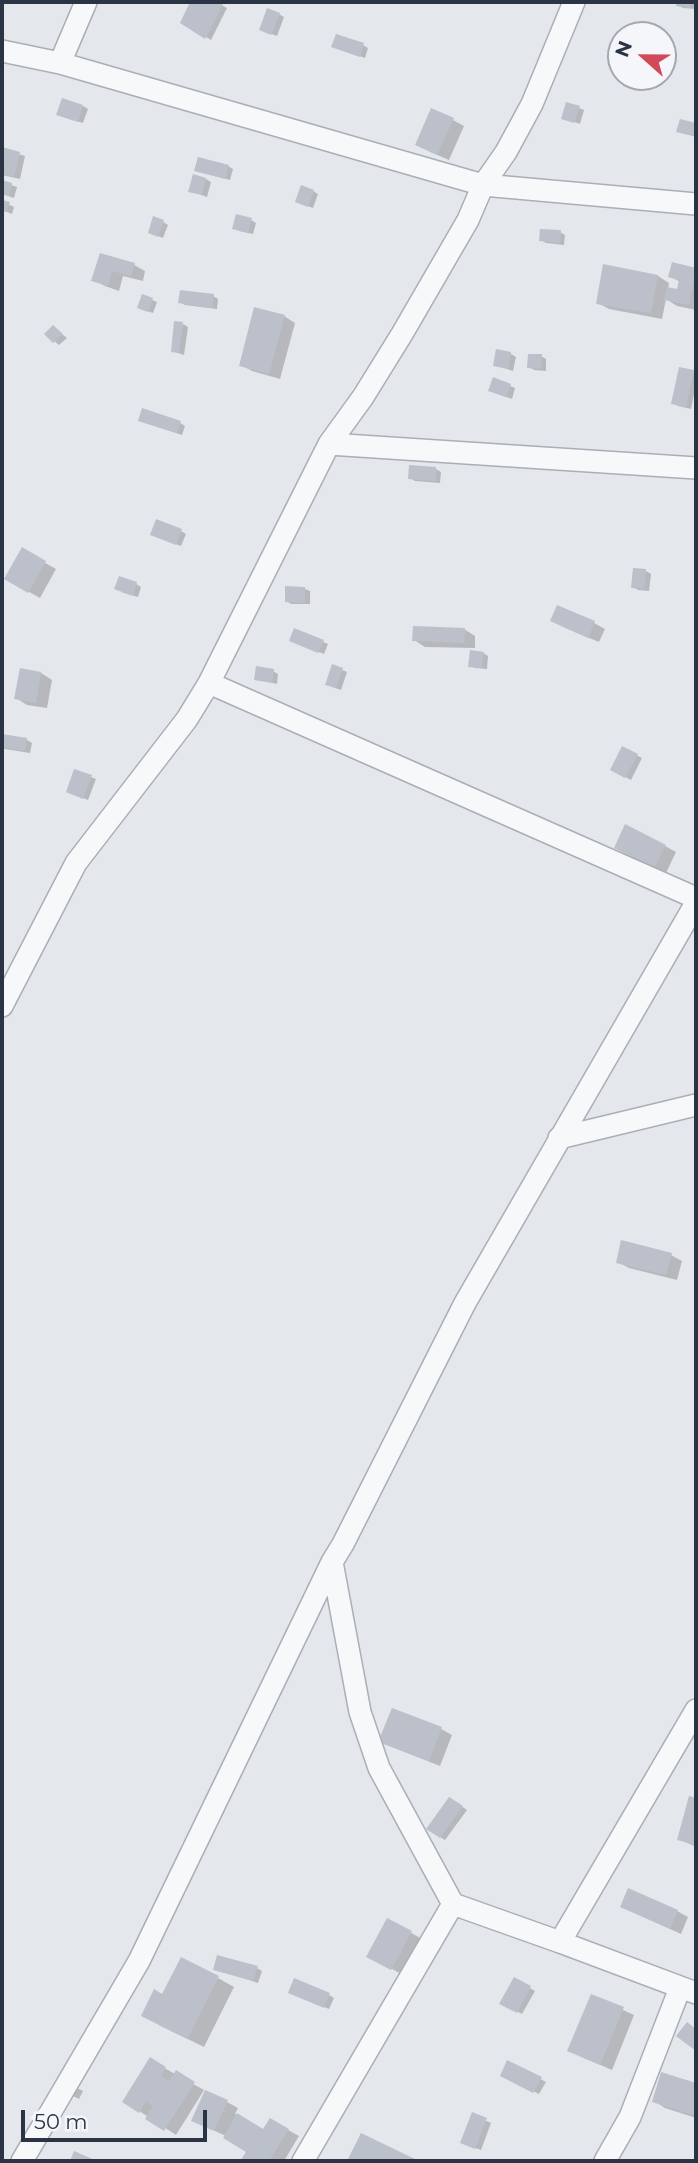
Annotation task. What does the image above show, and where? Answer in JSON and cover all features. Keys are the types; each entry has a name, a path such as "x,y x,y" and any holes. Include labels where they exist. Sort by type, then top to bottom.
{"street":[{"path":"61,63 86,2"},
{"path":"2,1006 76,863 187,719 209,683 329,444 363,397 402,334 468,220 483,185 506,152 533,104 574,2"},
{"path":"2,51 61,63 483,185 696,204"},
{"path":"329,444 696,468"},
{"path":"22,2161 139,1961 331,1562 343,1544 465,1303 696,901 209,683"},
{"path":"559,1138 696,1105"},
{"path":"331,1562 360,1712 379,1768 453,1904 688,1991 630,2117 605,2161"},
{"path":"560,1942 696,1710"},
{"path":"303,2161 453,1904"}],"building":[{"path":"190,2 223,4 205,39 180,23"},
{"path":"677,2 691,2 690,8 676,6"},
{"path":"267,8 280,13 271,35 259,30"},
{"path":"336,34 364,43 360,57 331,47"},
{"path":"62,98 83,105 78,122 56,115"},
{"path":"566,102 580,106 574,123 561,119"},
{"path":"431,108 454,118 437,155 415,145"},
{"path":"680,119 696,123 693,136 676,132"},
{"path":"2,147 20,152 14,177 2,174"},
{"path":"198,157 229,165 225,179 194,171"},
{"path":"193,174 206,178 202,195 188,192"},
{"path":"2,180 12,183 9,196 2,194"},
{"path":"301,185 314,190 308,207 295,202"},
{"path":"2,200 10,202 6,212 2,211"},
{"path":"236,214 252,218 248,233 232,229"},
{"path":"153,216 164,220 158,237 148,233"},
{"path":"540,229 561,230 560,243 539,241"},
{"path":"100,253 135,263 131,276 112,271 108,286 91,281"},
{"path":"672,262 696,268 689,305 664,300 667,287 677,289 679,280 668,277"},
{"path":"603,264 658,275 651,313 596,304"},
{"path":"180,290 214,294 212,308 178,303"},
{"path":"142,294 153,298 148,312 137,308"},
{"path":"254,307 285,315 269,374 239,366"},
{"path":"174,321 183,322 179,353 171,352"},
{"path":"53,325 63,334 53,343 44,334"},
{"path":"496,349 511,352 508,369 493,366"},
{"path":"528,354 542,354 541,369 527,368"},
{"path":"679,367 694,370 686,407 671,404"},
{"path":"493,377 511,384 506,397 488,391"},
{"path":"142,408 181,421 177,433 138,421"},
{"path":"409,465 436,467 436,481 408,479"},
{"path":"156,519 182,529 176,545 150,535"},
{"path":"22,547 46,561 28,593 4,579"},
{"path":"633,568 646,569 644,589 631,588"},
{"path":"119,576 137,582 133,596 114,589"},
{"path":"285,586 305,587 305,603 285,602"},
{"path":"557,605 595,621 588,638 550,621"},
{"path":"413,626 465,628 464,643 412,641"},
{"path":"294,628 324,640 318,653 289,641"},
{"path":"470,650 484,652 482,668 468,667"},
{"path":"332,664 343,668 336,688 325,685"},
{"path":"256,666 274,669 272,683 254,680"},
{"path":"20,668 41,672 36,703 14,699"},
{"path":"2,734 27,738 25,751 2,747"},
{"path":"622,746 638,754 625,778 610,770"},
{"path":"74,769 92,775 83,799 66,792"},
{"path":"625,824 666,845 654,868 614,848"},
{"path":"621,1240 672,1253 666,1275 616,1263"},
{"path":"392,1708 442,1727 429,1761 378,1742"},
{"path":"689,1796 696,1798 696,1845 677,1840"},
{"path":"449,1797 463,1806 440,1838 426,1829"},
{"path":"628,1888 678,1910 670,1929 620,1907"},
{"path":"387,1918 412,1931 391,1970 366,1957"},
{"path":"217,1955 258,1966 253,1981 213,1970"},
{"path":"181,1957 219,1976 187,2039 141,2016 154,1989 162,1994"},
{"path":"514,1977 531,1986 517,2013 499,2004"},
{"path":"294,1978 330,1993 324,2008 288,1993"},
{"path":"591,1994 624,2007 600,2065 567,2051"},
{"path":"687,2022 696,2029 696,2051 676,2036"},
{"path":"150,2057 166,2067 161,2076 169,2081 176,2070 195,2082 164,2131 145,2119 153,2106 146,2101 139,2113 122,2102"},
{"path":"507,2060 542,2077 533,2093 500,2076"},
{"path":"661,2072 696,2083 696,2116 652,2102"},
{"path":"205,2090 228,2100 214,2131 191,2121"},
{"path":"472,2112 487,2118 475,2149 460,2143"},
{"path":"237,2113 263,2129 270,2118 289,2129 269,2161 240,2161 246,2152 223,2138"},
{"path":"361,2133 419,2161 347,2161"},
{"path":"74,2151 97,2161 70,2161"}]}
